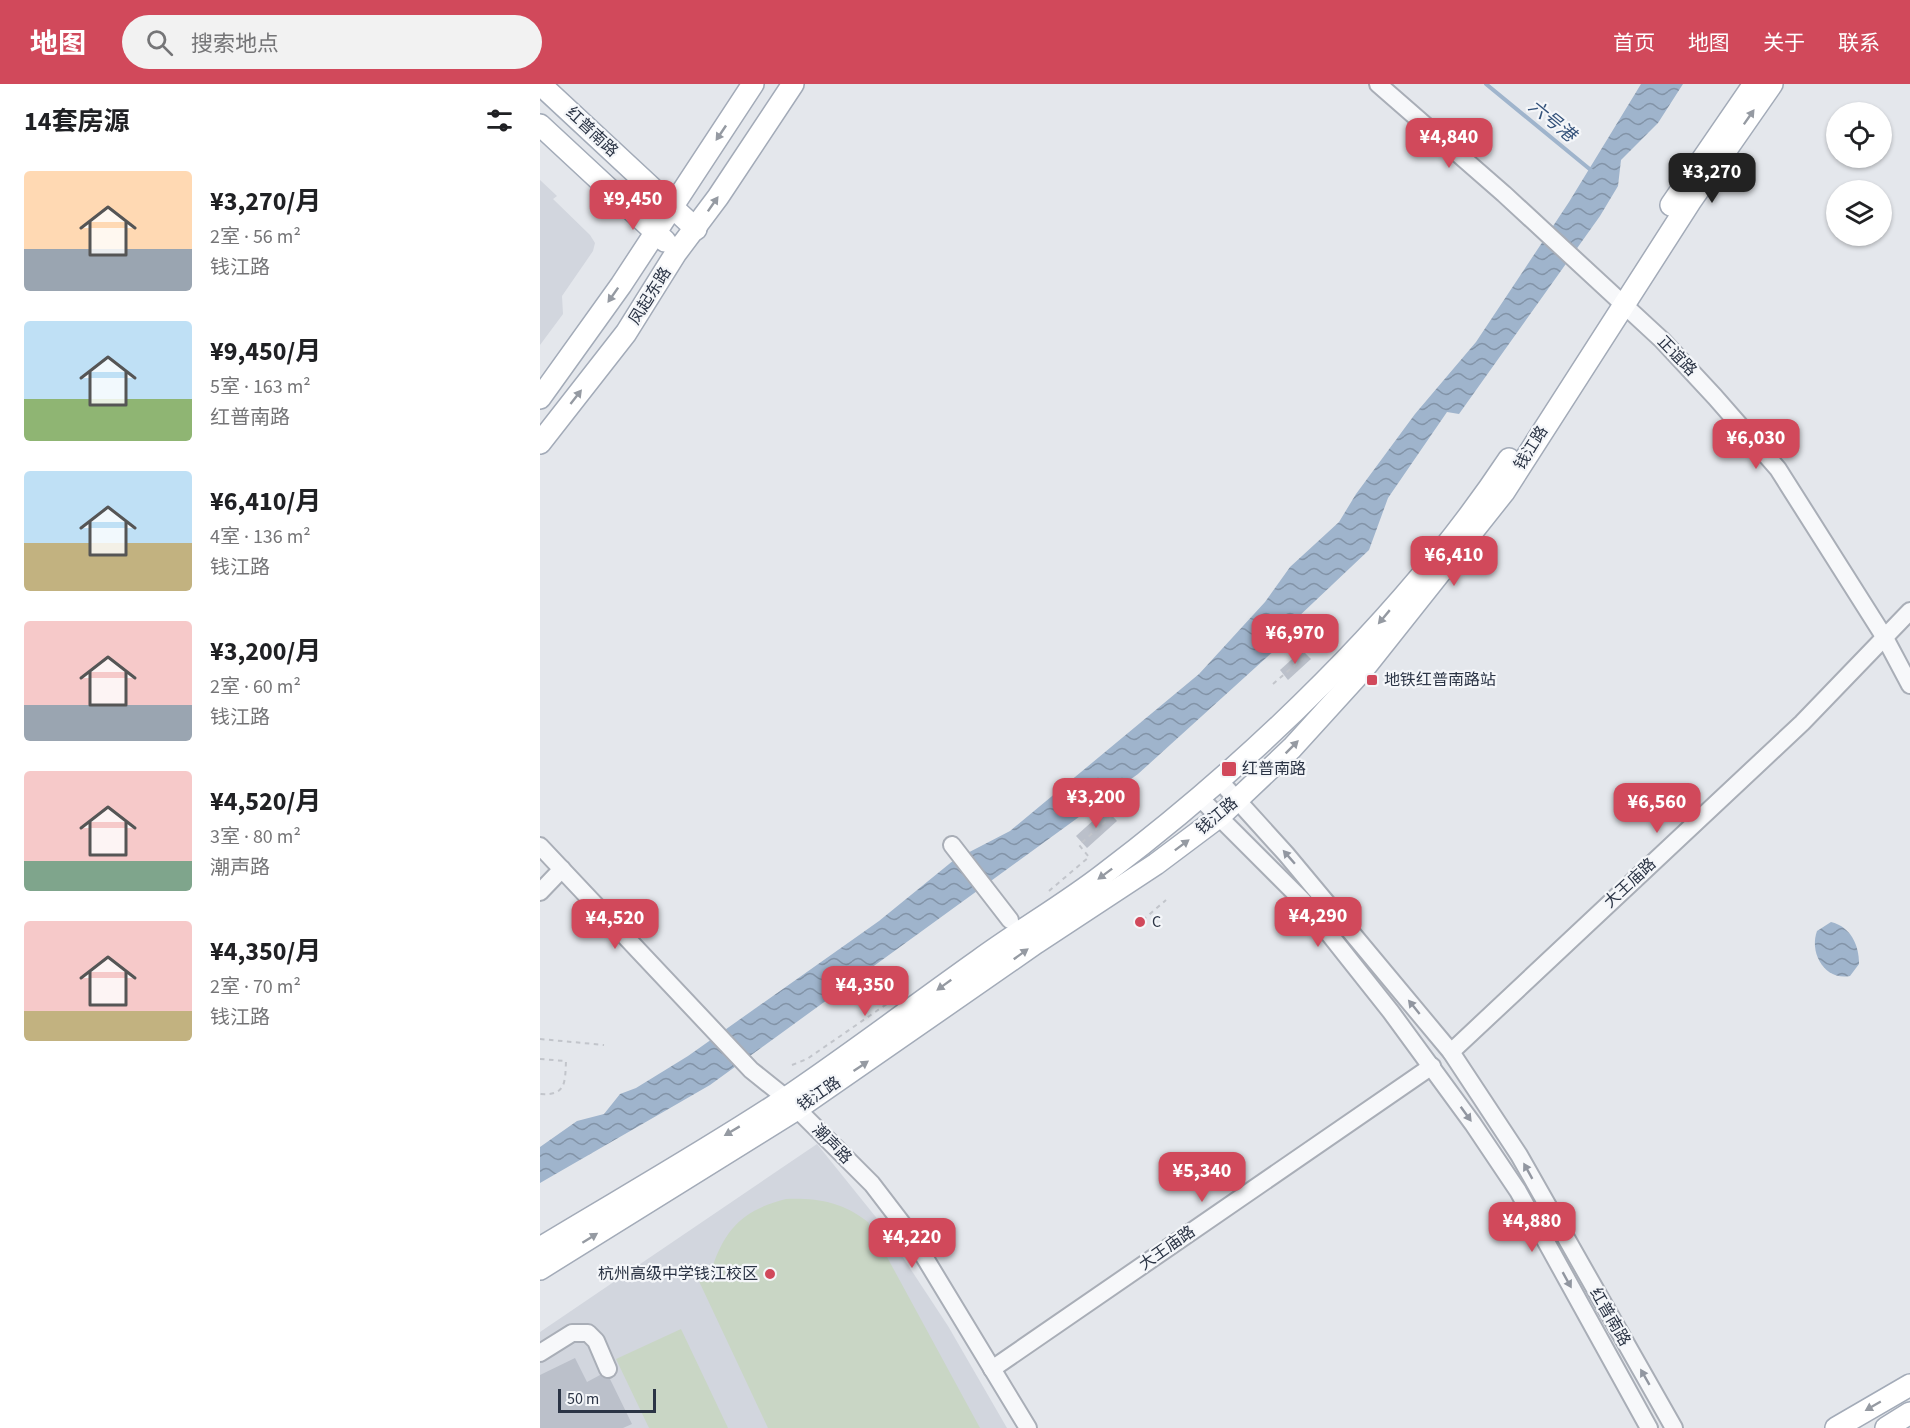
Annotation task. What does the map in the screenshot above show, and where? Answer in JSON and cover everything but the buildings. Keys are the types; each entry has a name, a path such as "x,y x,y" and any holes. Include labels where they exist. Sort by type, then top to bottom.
{"main road":[{"name":"红普南路","path":"540,84 696,229"},
{"name":"凤起东路","path":"540,398 656,231 753,84"},
{"name":"凤起东路","path":"540,443 626,333 676,253 696,229 793,84"},
{"name":"钱江路","path":"540,1269 1156,864 1220,816 1292,748 1362,671 1504,492 1700,159 1754,84"},
{"name":"钱江路","path":"540,1248 792,1104 983,957 1105,874 1219,780 1341,665 1454,533 1501,471 1617,300 1772,84"},
{"name":"红普南路","path":"540,125 594,177 656,231 676,253"},
{"path":"1836,1428 1910,1385"},
{"path":"1886,1428 1910,1413"}],"street":[{"name":"正谊路","path":"1378,84 1662,340 1778,469 1885,638 1910,685"},
{"name":"大王庙路","path":"1451,1052 1802,723 1910,611"},
{"name":"红普南路","path":"1219,780 1302,872 1451,1052 1519,1155 1674,1428"},
{"name":"红普南路","path":"1199,797 1303,901 1432,1066 1518,1191 1649,1428"},
{"path":"952,845 1005,914"},
{"name":"潮声路","path":"540,846 751,1070 792,1104 872,1184 911,1235 1028,1428"},
{"path":"540,892 562,868"},
{"name":"大王庙路","path":"992,1369 1432,1066"},
{"path":"540,1353 572,1333 588,1333 596,1341 608,1369"}],"path":[{"path":"1273,684 1303,657"},
{"path":"1086,838 1121,808"},
{"path":"1136,926 1166,900"},
{"path":"540,1039 604,1046"},
{"path":"540,1059 566,1061 565,1081 560,1090 555,1094 540,1094"}],"shaded area":[{"path":"540,180 557,196 553,199 590,235 595,243 593,251 562,296 563,314 540,345"},
{"name":"杭州高级中学钱江校区","path":"817,1144 879,1221 948,1326 1007,1428 540,1428 540,1332"}],"green space":[{"path":"786,1199 809,1199 829,1203 849,1210 868,1222 980,1428 768,1428 697,1277 712,1268 724,1241 738,1222 771,1203"},
{"path":"681,1329 728,1428 649,1428 616,1359"}],"water":[{"path":"1641,84 1683,84 1658,123 1621,160 1618,186 1600,216 1459,414 1447,412 1388,498 1369,550 1296,619 1298,629 1138,774 710,1085 540,1183 540,1147 577,1121 604,1114 620,1094 636,1088 688,1056 879,921 954,860 1010,831 1199,674 1265,602 1290,567 1339,522 1356,494 1415,414 1476,342 1569,202"},
{"path":"1831,922 1849,932 1855,944 1859,964 1850,976 1833,974 1826,969 1817,956 1815,939 1817,931"}],"waterway":[{"name":"六号港","path":"1486,84 1592,171"}],"place":[{"name":"地铁红普南路站","path":"1372,680"},
{"name":"红普南路","path":"1229,769"},
{"name":"C","path":"1140,922"},
{"name":"杭州高级中学钱江校区","path":"770,1274"}]}
